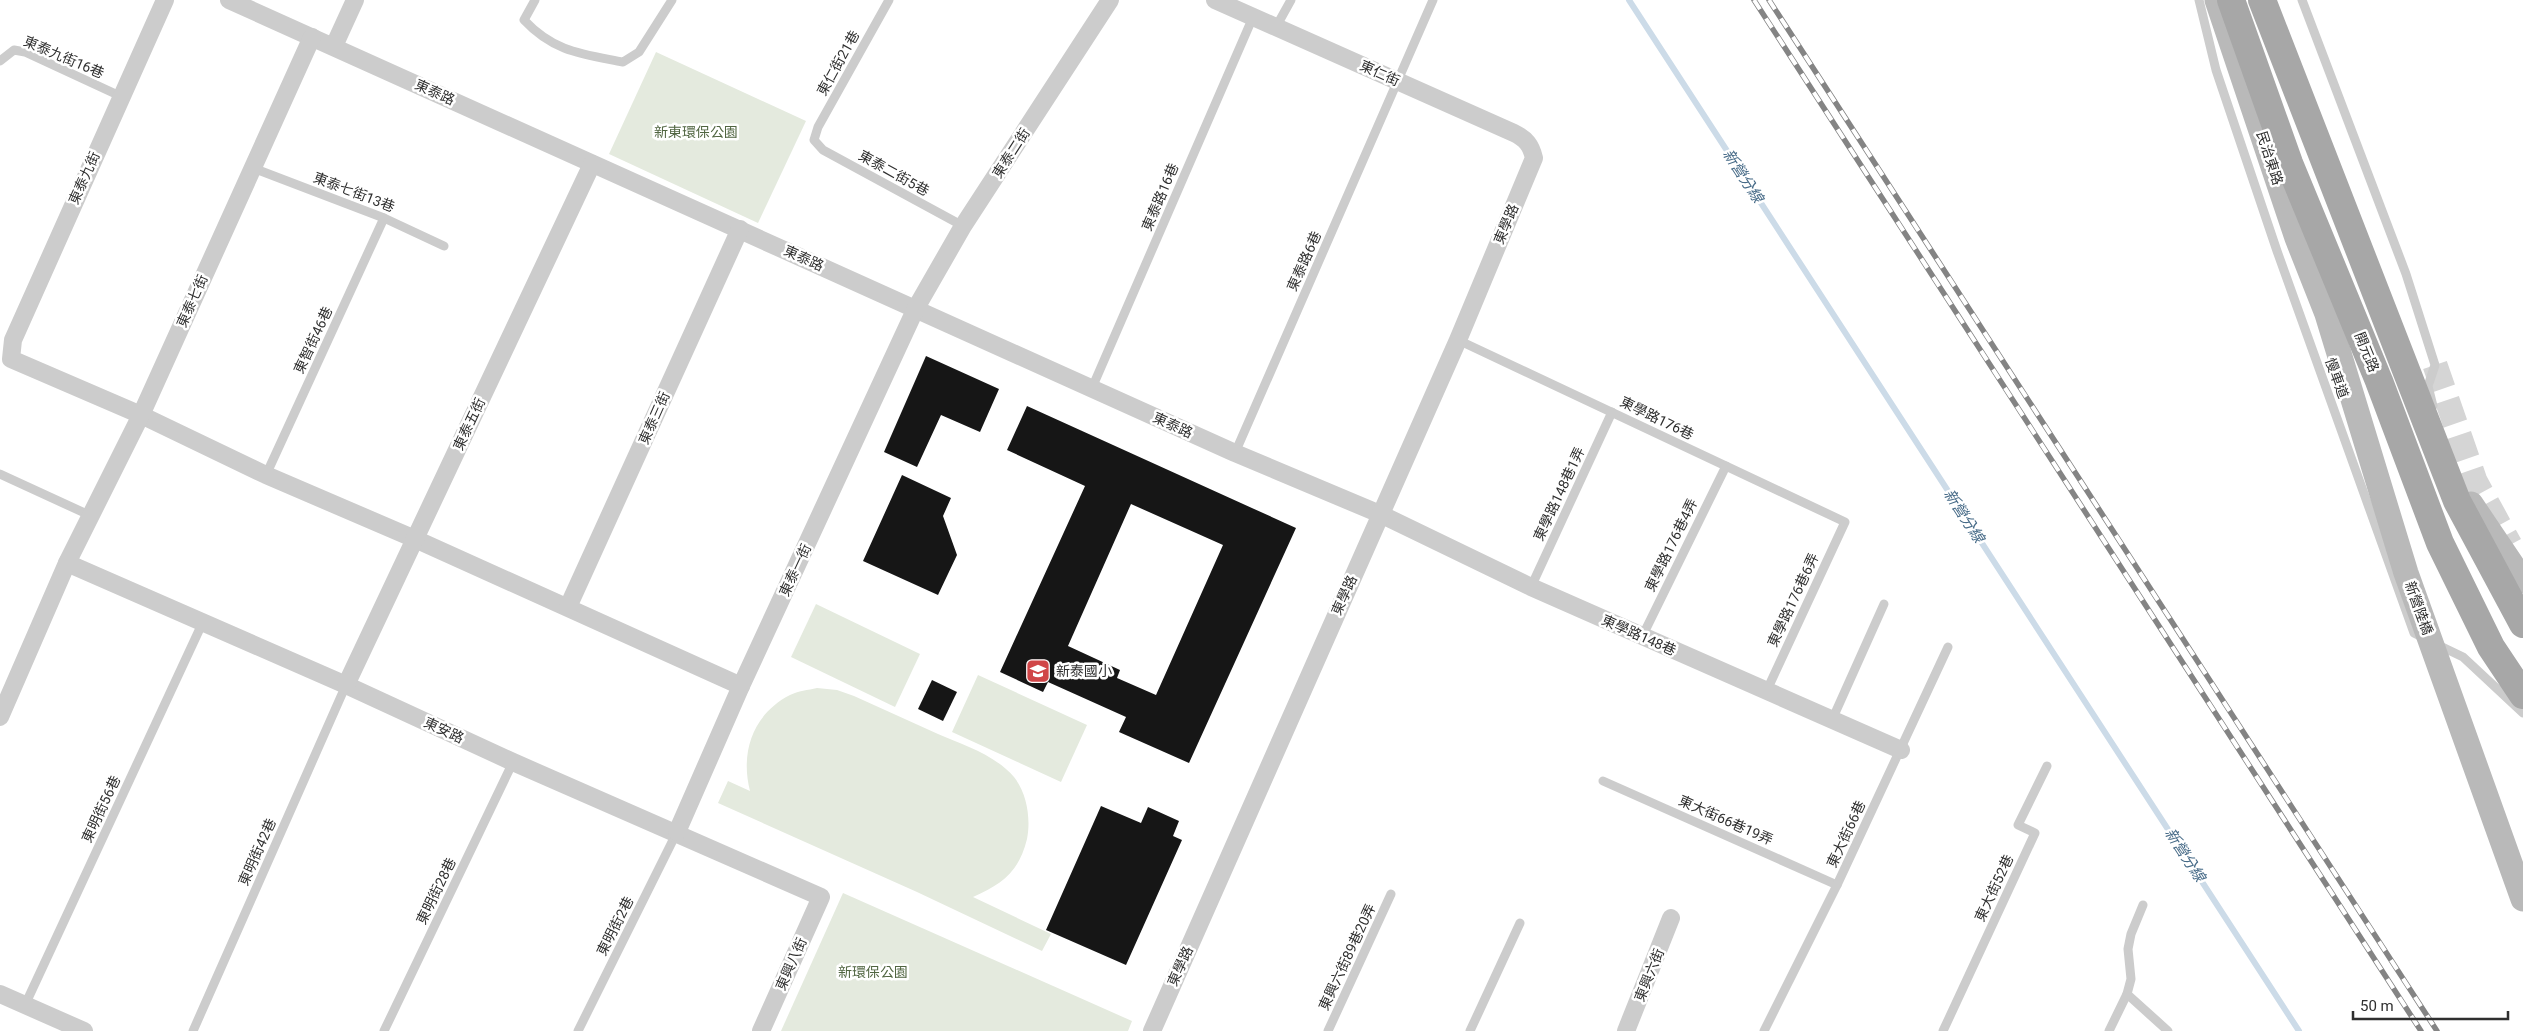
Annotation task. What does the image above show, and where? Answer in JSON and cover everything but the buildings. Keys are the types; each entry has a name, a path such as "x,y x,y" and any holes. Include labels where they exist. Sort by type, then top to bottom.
{"main road":[{"name":"開元路","path":"2231,0 2289,163 2379,381 2440,543 2491,647 2523,695"},
{"path":"2262,0 2457,501 2523,624"}],"street":[{"name":"東泰九街","path":"141,415 11,359 13,340 120,96 165,0"},
{"name":"東泰路","path":"229,0 1235,453 1380,514"},
{"path":"334,46 355,0"},
{"name":"東泰二街","path":"916,308 964,226 1110,0"},
{"name":"東仁街","path":"1214,0 1520,136 1532,147 1534,158"},
{"name":"民治東路","path":"2217,0 2296,238 2327,314"},
{"path":"2277,0 2427,408 2474,509 2523,581"},
{"name":"東泰七街","path":"0,717 88,515 141,415 312,37"},
{"name":"東學路","path":"1152,1031 1458,340 1534,158"},
{"name":"東泰五街","path":"346,685 592,164"},
{"name":"東泰三街","path":"568,607 740,229"},
{"name":"東泰一街","path":"677,832 741,686 916,308"},
{"name":"新營陸橋","path":"2327,314 2406,573 2523,900"},
{"path":"141,415 266,475 415,539 741,686"},
{"name":"東學路148巷","path":"1380,514 1642,637 1901,750"},
{"name":"東安路","path":"66,563 202,624 346,685 512,762 677,832 821,897"},
{"path":"2414,633 2446,671"},
{"name":"東興八街","path":"761,1031 821,897"},
{"name":"東興六街","path":"1626,1031 1671,918"},
{"path":"0,994 84,1031"}],"lane":[{"path":"535,0 524,20 539,36 573,52 623,62 640,52 672,0"},
{"name":"東仁街21巷","path":"814,140 818,127 889,0"},
{"path":"1276,27 1291,0"},
{"name":"東泰路6巷","path":"1235,453 1433,0"},
{"name":"慢車道","path":"2200,0 2216,70 2277,251 2414,633"},
{"path":"2302,0 2406,274 2435,365 2428,386 2436,415"},
{"name":"東泰路16巷","path":"1092,388 1253,17"},
{"name":"東泰九街16巷","path":"0,61 14,50 25,52 120,96"},
{"name":"東泰二街5巷","path":"814,140 823,150 964,226"},
{"name":"東泰七街13巷","path":"253,168 384,218 444,246"},
{"name":"東智街46巷","path":"266,475 384,218"},
{"name":"東學路176巷","path":"1458,340 1845,522"},
{"name":"東學路148巷1弄","path":"1532,587 1612,412"},
{"path":"2438,425 2457,501"},
{"name":"東學路176巷4弄","path":"1642,637 1726,466"},
{"path":"0,474 88,515"},
{"name":"東學路176巷6弄","path":"1767,690 1845,522"},
{"path":"1832,720 1884,604"},
{"name":"東明街56巷","path":"25,1005 202,624"},
{"path":"2414,633 2463,657 2523,713"},
{"name":"東大街66巷","path":"1764,1031 1837,885 1948,647"},
{"name":"東明街42巷","path":"193,1031 346,685"},
{"name":"東明街28巷","path":"384,1031 512,762"},
{"name":"東大街52巷","path":"1943,1031 2034,833 2018,825 2047,766"},
{"name":"東大街66巷19弄","path":"1603,781 1837,885"},
{"name":"東明街2巷","path":"578,1031 677,832"},
{"name":"東興六街89巷20弄","path":"1328,1031 1391,894"},
{"path":"2109,1031 2127,994 2131,980 2128,949 2131,934 2144,905"},
{"path":"1470,1031 1520,923"},
{"path":"2127,994 2168,1031"}],"green space":[{"name":"新東環保公園","path":"656,52 806,121 758,223 609,154"},
{"path":"816,604 920,654 895,707 791,657"},
{"path":"978,675 1087,725 1061,782 952,732"},
{"path":"817,688 837,690 854,696 968,747 998,763 1014,777 1022,791 1027,806 1028,831 1024,850 1008,876 993,887 973,897 1051,934 1042,951 917,892 718,803 728,781 750,791 747,762 752,736 758,723 777,703 790,695"},
{"name":"新環保公園","path":"843,893 1132,1021 1128,1031 781,1031"}],"waterway":[{"name":"新營分線","path":"1629,0 2299,1031"}],"tunnel":[{"path":"2435,365 2475,481 2510,545"}],"railway":[{"path":"1754,0 2421,1031"},
{"path":"1769,0 2437,1031"}],"place":[{"name":"新泰國小","path":"1038,671"}]}
